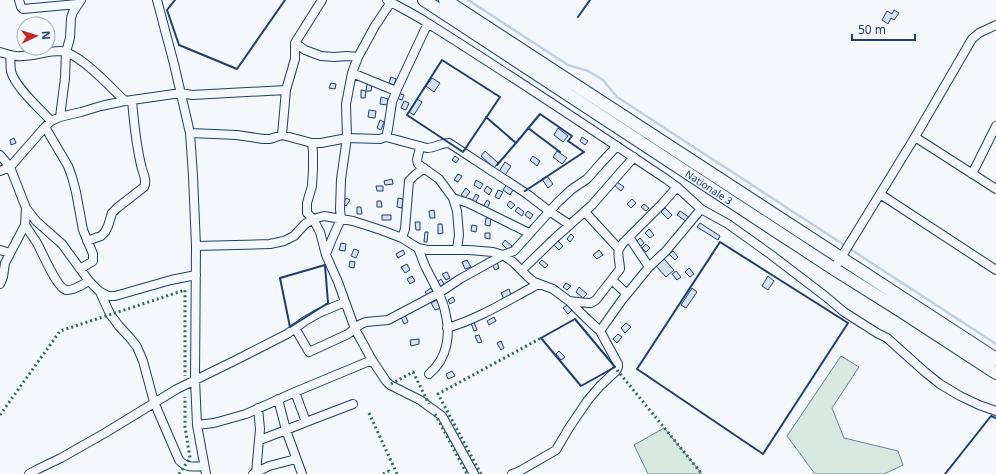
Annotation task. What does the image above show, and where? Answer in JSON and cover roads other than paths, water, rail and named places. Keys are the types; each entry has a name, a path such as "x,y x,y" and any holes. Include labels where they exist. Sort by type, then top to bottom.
{"main road":[{"name":"Nationale 3","path":"424,0 838,264 996,359"},
{"name":"Nationale 3","path":"445,0 838,264 901,311 996,373"}],"street":[{"path":"19,0 21,7 23,8 79,2"},
{"path":"99,291 110,314 137,347 143,362 154,402 179,460 183,465 205,470 197,425 195,380 196,246 190,133 157,0"},
{"path":"282,135 286,90 295,59 295,43 322,0"},
{"path":"326,255 341,219 341,179 347,138 346,104 352,73 358,57 389,1 428,23 558,106 634,157 677,187 701,209 728,224 770,254 844,312 887,338 940,384 979,405 996,410"},
{"path":"60,117 65,78 66,52 70,38 73,12 79,2"},
{"path":"386,137 392,102 396,91 428,23"},
{"path":"838,264 915,137 972,38 996,25"},
{"path":"295,43 305,50 321,56 358,57"},
{"path":"0,52 20,56 62,51 66,52 86,65 129,100 136,145 145,177 145,185 144,188 117,208 112,214 105,232 101,236 87,241"},
{"path":"10,55 11,72 14,79 51,121"},
{"path":"352,73 396,91"},
{"path":"0,171 10,167 51,121 60,117 129,100 181,93 192,95 286,90"},
{"path":"972,174 996,126"},
{"path":"45,127 68,166 72,176 83,230 93,260 80,269"},
{"path":"190,133 237,135 263,139 270,139 282,135 312,143 321,143 347,138 380,139 386,137 420,147 430,148 449,143 527,194 570,225"},
{"path":"915,137 996,189"},
{"path":"312,143 312,186 306,208 307,213 313,219 320,232 326,255 338,282 355,329 364,347 386,381 390,385 420,400 442,416 474,474"},
{"path":"295,328 309,352 348,334 361,324 366,322 388,320 439,293 460,279 503,255 514,251 549,211 572,189 587,179 617,146"},
{"path":"420,147 417,162 418,164 439,179 453,198 457,211 459,229 457,249"},
{"path":"0,155 10,167 26,208 36,221 62,244 89,281 99,291 108,296 115,296 171,280 196,275"},
{"path":"522,270 592,205 634,157"},
{"path":"402,238 405,229 409,181 424,168"},
{"path":"569,301 591,303 596,300 620,269 619,249 623,243 677,187"},
{"path":"880,194 996,270"},
{"path":"453,198 468,203 529,234"},
{"path":"0,284 10,253 25,225 26,208"},
{"path":"600,331 649,266 666,251 701,209"},
{"path":"585,212 619,249"},
{"path":"196,246 270,244 284,241 294,236 305,224 313,219 324,216 353,221 402,238 418,248 428,250 457,249 493,252 503,255 513,262 534,282 553,289 569,301 600,331 618,364 618,367 616,371 588,400 556,450 512,474"},
{"path":"25,225 60,286 64,290 69,291 89,281"},
{"path":"629,237 649,266"},
{"path":"418,248 426,268 439,293 445,310 447,328 446,348 438,365 429,374"},
{"path":"0,250 10,253"},
{"path":"612,280 627,294"},
{"path":"447,328 483,313 538,284"},
{"path":"29,474 62,458 177,389 287,334 319,313 345,302"},
{"path":"358,365 364,347"},
{"path":"197,425 220,422 246,414 372,360"},
{"path":"295,392 306,422"},
{"path":"278,399 286,430 302,474"},
{"path":"260,440 353,404"},
{"path":"254,473 258,458 260,440 260,419 258,408"},
{"path":"258,458 269,466"},
{"path":"254,473 269,466 296,459"}],"waterway":[{"path":"468,0 568,65 588,71 603,80 617,97 996,344"}]}
